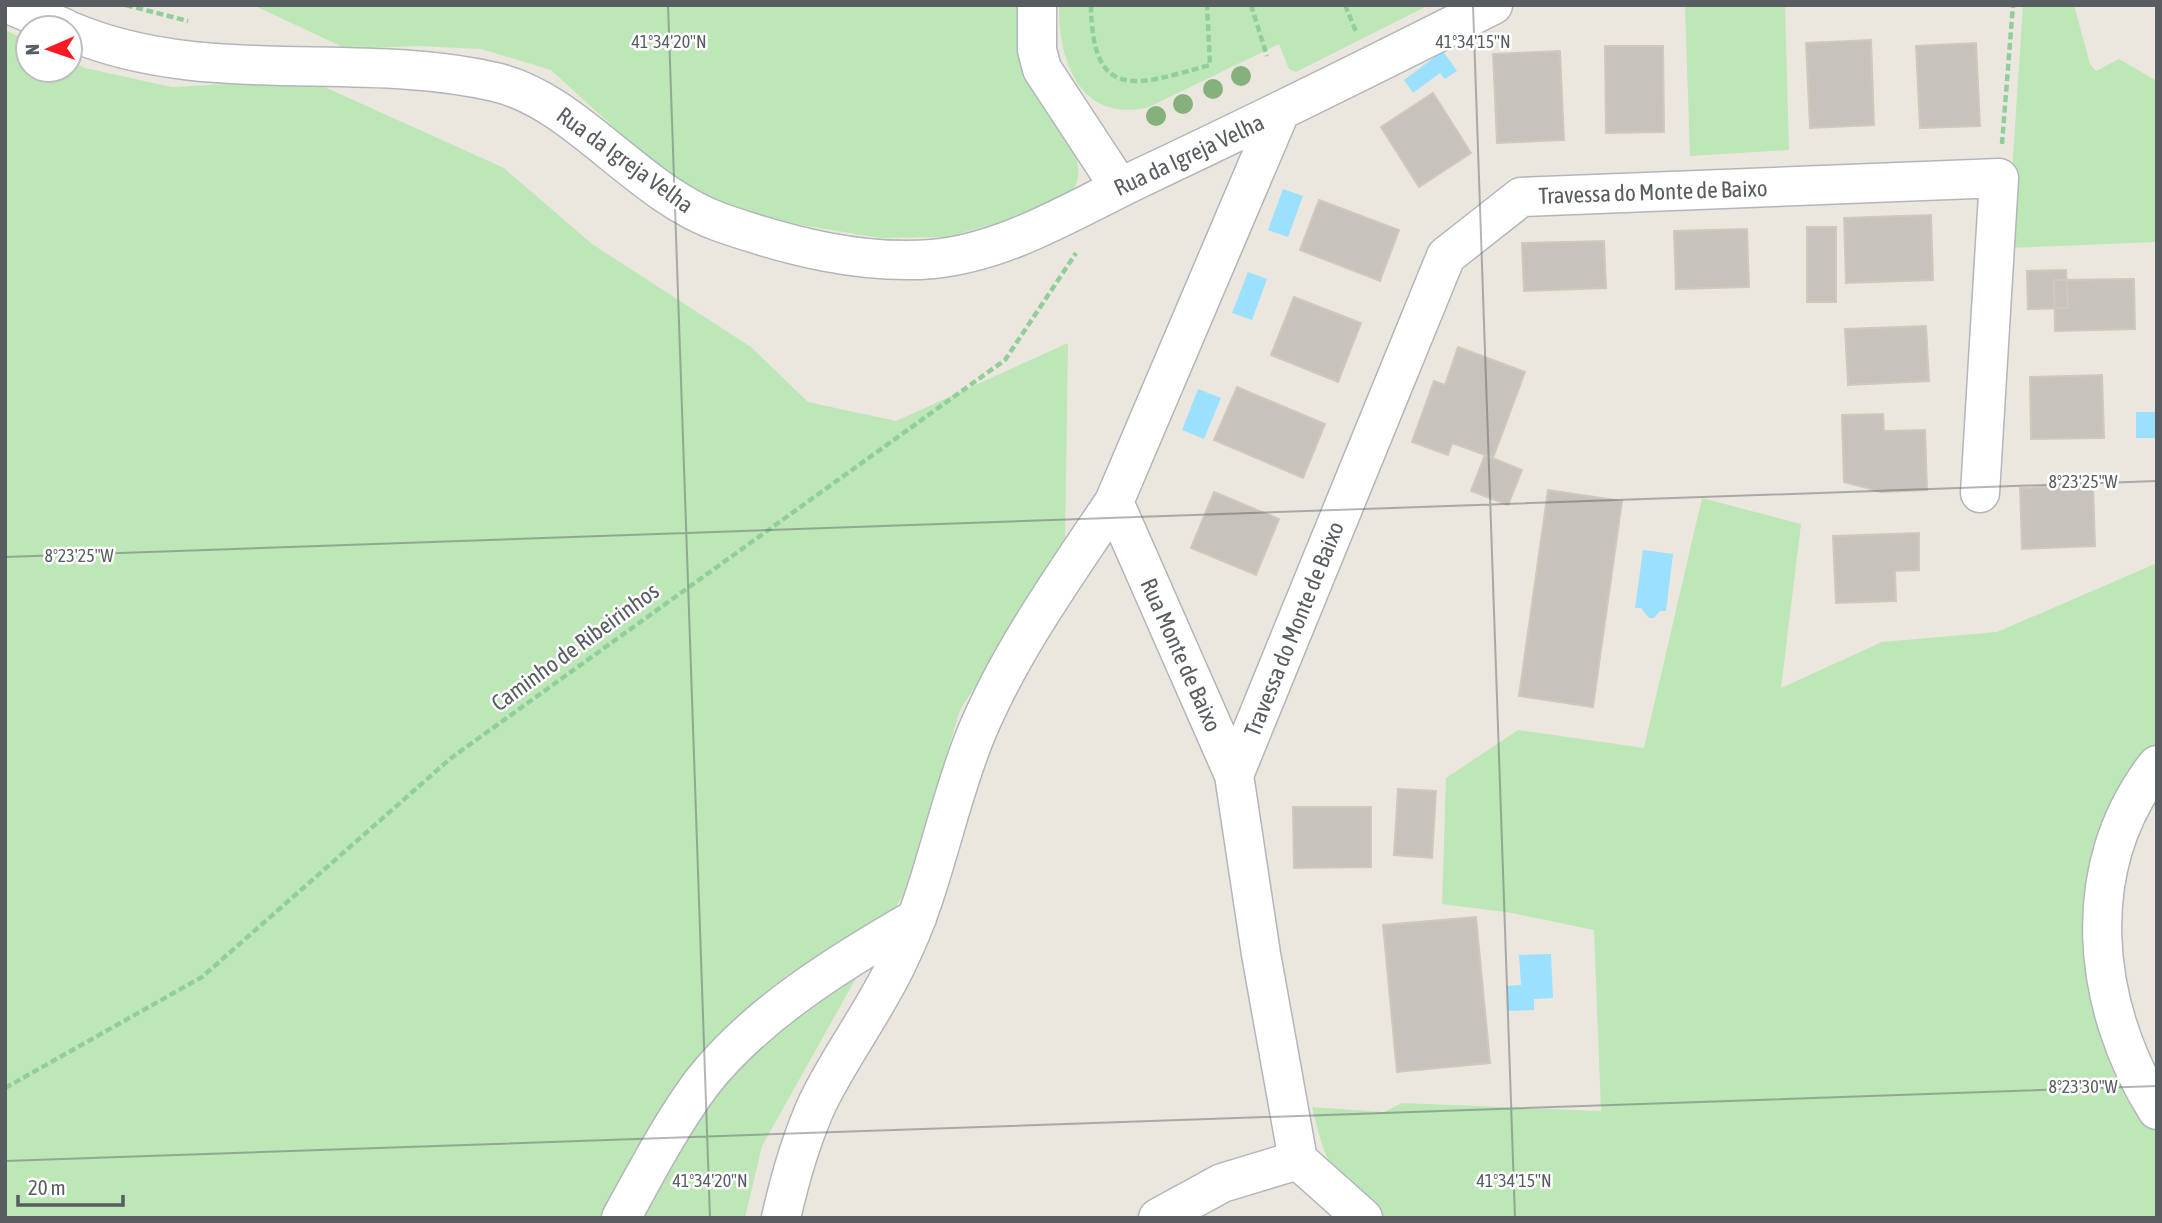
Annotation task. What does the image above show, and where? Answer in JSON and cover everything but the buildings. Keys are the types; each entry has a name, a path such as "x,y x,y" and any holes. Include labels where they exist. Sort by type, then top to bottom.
{"street":[{"path":"11,5 32,14"},
{"path":"1037,5 1037,50 1042,69 1119,188"},
{"name":"Rua da Igreja Velha","path":"84,37 137,54 182,61 396,68 458,75 501,84 544,102 636,175 702,215 795,246 889,259 935,259 979,249 1030,232 1280,112 1493,5"},
{"path":"782,1218 801,1142 819,1101 882,993 917,918 956,787 983,719 1015,657 1114,502 1280,112"},
{"path":"1980,493 1999,178"},
{"name":"Travessa do Monte de Baixo","path":"1234,775 1446,256 1521,197 1999,178"},
{"name":"Rua Monte de Baixo","path":"1114,502 1234,775 1261,954 1298,1160"},
{"path":"2157,765 2119,832 2102,896 2102,964 2122,1041 2141,1084 2157,1110"},
{"path":"621,1218 680,1114 720,1062 799,993 856,953 917,918"},
{"path":"1158,1218 1222,1183 1298,1160 1363,1218"}],"path":[{"path":"1091,5 1091,41 1096,56 1117,78 1134,81 1153,80 1210,65 1207,5"},
{"path":"1251,5 1267,56"},
{"path":"1346,5 1361,45"},
{"path":"1999,178 2013,5"},
{"name":"Caminho de Ribeirinhos","path":"5,1088 202,977 451,758 1005,360 1081,246"}],"green space":[{"path":"253,5 1024,5 1066,119 1078,178 1074,188 1066,196 1001,222 947,237 880,238 789,223 721,206 667,176 551,70 481,49 418,46 347,49"},
{"path":"1059,5 1429,5 1296,72 1289,69 1279,44 1149,107 1126,110 1106,106 1090,97 1078,84 1063,47"},
{"path":"1685,5 1785,5 1789,150 1690,156"},
{"path":"2023,5 2074,5 2090,64 2096,71 2119,59 2157,81 2157,242 2007,248"},
{"path":"5,30 14,34 14,84 84,84 84,68 172,87 309,80 504,168 592,244 751,347 808,402 896,421 1068,343 1065,545 960,710 906,889 762,1146 745,1218 5,1218"},
{"path":"1702,498 1801,524 1781,688 1882,642 1997,632 2157,563 2157,747 2093,893 2157,1126 2157,1218 1375,1218 1349,1193 1332,1169 1312,1107 1384,1112 1402,1103 1601,1111 1594,930 1512,913 1442,904 1446,778 1518,730 1644,748"}],"water":[{"path":"1443,51 1457,71 1445,79 1440,73 1413,93 1404,80"},
{"path":"1283,189 1303,196 1288,237 1268,230"},
{"path":"1248,272 1267,279 1252,320 1232,313"},
{"path":"1198,389 1221,398 1204,439 1182,430"},
{"path":"2136,412 2157,412 2157,438 2136,438"},
{"path":"1643,550 1673,554 1666,611 1660,611 1654,618 1649,618 1641,608 1635,608"},
{"path":"1551,954 1553,998 1534,999 1534,1010 1508,1011 1507,986 1521,985 1519,955"}]}
